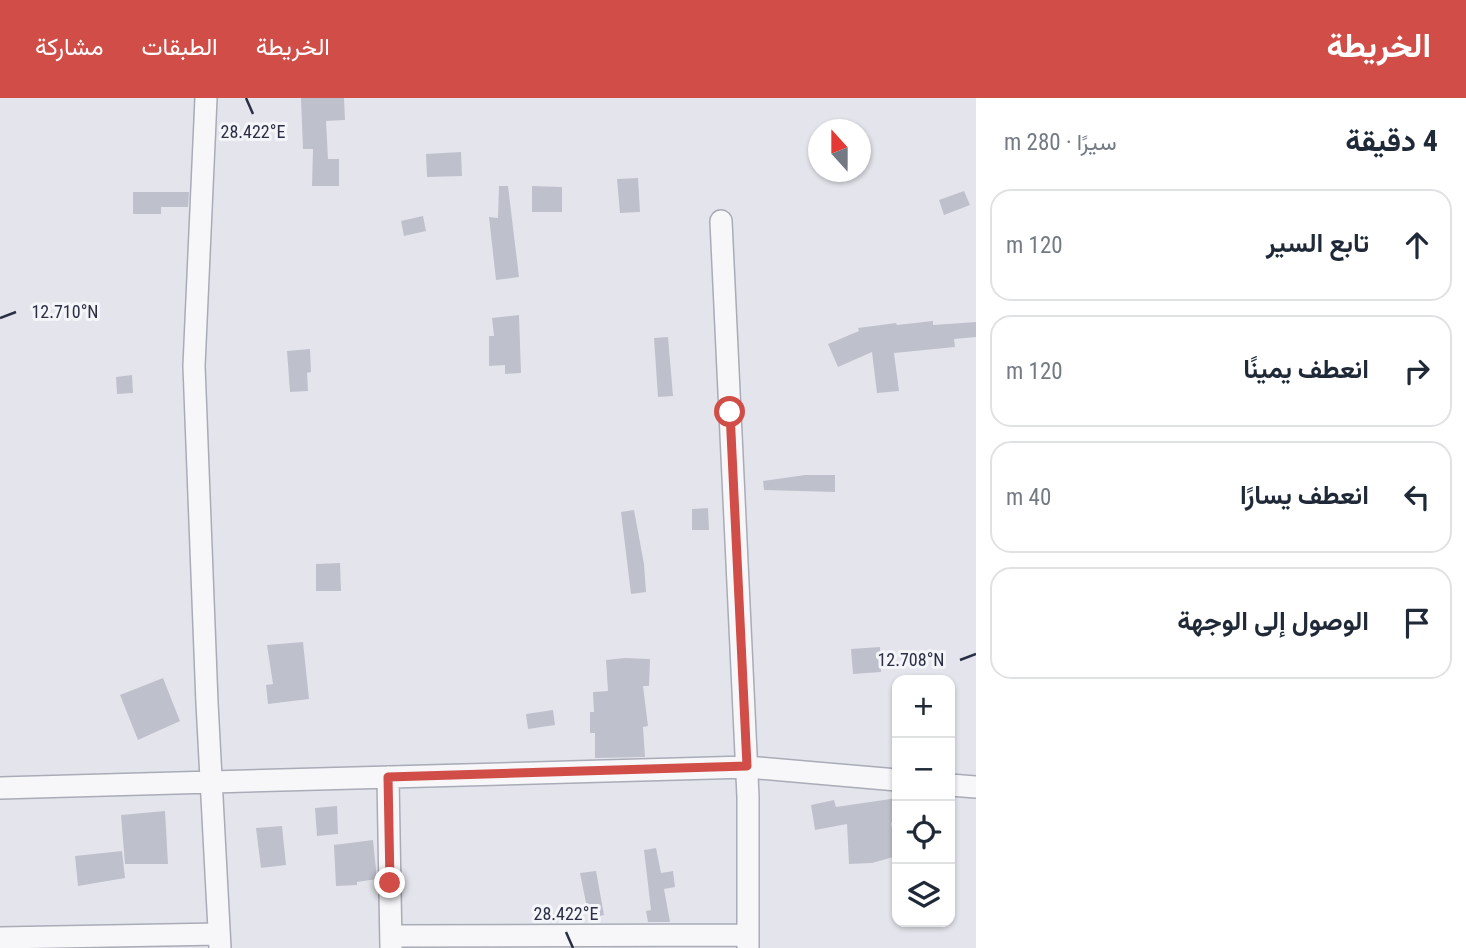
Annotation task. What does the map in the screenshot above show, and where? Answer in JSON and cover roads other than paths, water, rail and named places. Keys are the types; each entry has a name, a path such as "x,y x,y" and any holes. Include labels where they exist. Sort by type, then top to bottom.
{"street":[{"path":"0,938 220,941 194,366 206,98"},
{"path":"388,777 391,942 748,942 747,766 720,221"},
{"path":"0,788 747,766 892,780"},
{"path":"955,785 976,787"}]}
